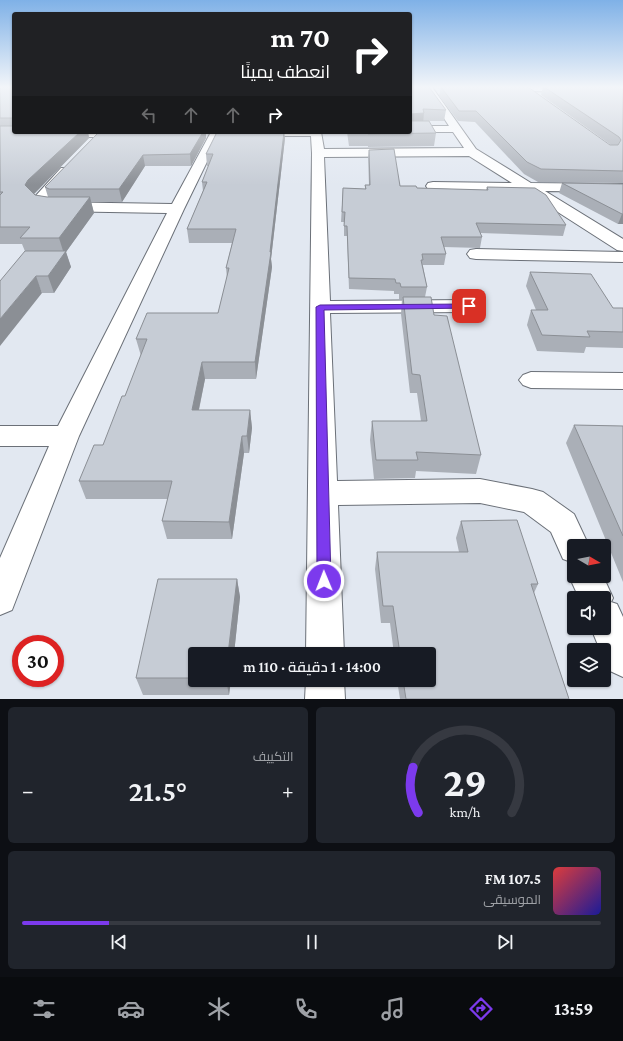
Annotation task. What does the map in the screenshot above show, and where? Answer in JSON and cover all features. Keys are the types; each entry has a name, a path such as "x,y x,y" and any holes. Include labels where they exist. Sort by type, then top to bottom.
{"street":[{"path":"449,120 472,152 623,246"},
{"path":"412,129 455,129"},
{"path":"91,145 102,134"},
{"path":"2,136 140,134"},
{"path":"0,598 66,436 214,134"},
{"path":"259,134 472,152"},
{"path":"317,139 325,647"},
{"path":"76,161 39,199 38,201 41,204 52,207 177,209"},
{"path":"433,186 623,188"},
{"path":"476,254 623,257"},
{"path":"320,307 469,306"},
{"path":"531,380 623,381"},
{"path":"0,436 66,436"},
{"path":"322,493 480,491 532,501 563,523 570,539"},
{"path":"611,632 623,658"},
{"path":"325,687 325,699"}],"building":[{"path":"485,120 574,120 610,145 618,145 621,140 619,137 593,120 623,120 623,171 541,169 527,162"},
{"path":"412,121 429,121 436,133 412,133"},
{"path":"0,126 12,126 12,134 78,134 28,180 25,185 35,195 47,197 90,197 59,238 20,238 30,227 0,227 0,195 3,192 0,192"},
{"path":"97,134 202,134 190,154 143,155 119,189 49,189 45,187"},
{"path":"216,134 284,134 271,252 255,362 202,362 192,410 250,410 247,436 242,436 229,522 162,521 172,481 79,481 94,445 103,445 122,396 125,396 147,339 136,339 147,313 218,313 229,268 226,268 236,229 187,229 207,182 202,182 213,154 206,154"},
{"path":"394,149 400,186 416,186 417,188 488,190 487,187 535,188 546,195 566,225 476,223 482,237 441,237 446,254 422,254 423,260 421,260 427,287 401,287 400,283 396,283 395,279 349,278 347,226 344,226 345,212 342,212 343,188 366,189 365,185 370,185 369,150"},
{"path":"562,183 623,184 623,214 622,214"},
{"path":"25,251 66,251 48,276 36,276 0,319 0,281"},
{"path":"530,272 591,274 613,308 623,308 623,332 587,331 590,337 542,335 531,310 548,310"},
{"path":"403,297 431,297 434,315 447,316 481,455 416,452 418,460 376,460 372,421 427,421 420,375 412,374"},
{"path":"574,425 623,426 623,536"},
{"path":"517,520 538,584 531,584 569,699 406,699 404,687 436,687 436,647 399,647 393,606 383,606 377,552 468,552 461,521"},
{"path":"158,579 237,579 229,647 188,647 188,678 136,678"}],"route":[{"path":"324,581 320,307 469,306"}]}
